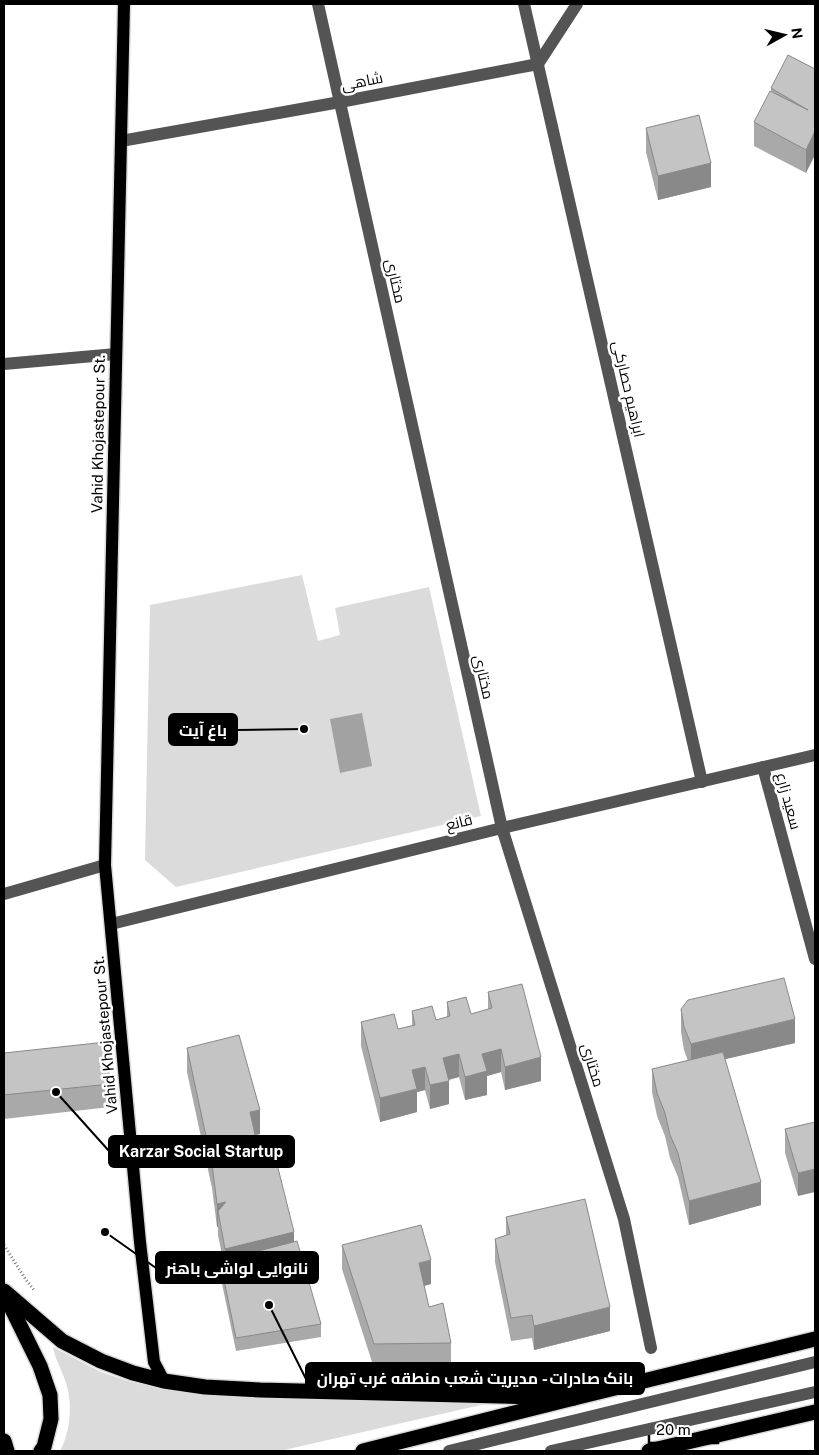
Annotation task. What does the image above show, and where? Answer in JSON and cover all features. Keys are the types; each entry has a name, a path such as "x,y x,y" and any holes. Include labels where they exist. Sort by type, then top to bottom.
{"highway":[{"path":"4,1291 62,1341 101,1361 133,1373 164,1381 205,1387 260,1390 574,1398"},
{"path":"4,1291 40,1366 50,1395 51,1419 44,1447 41,1451"},
{"path":"363,1451 815,1339"},
{"path":"649,1451 675,1448 815,1412"},
{"path":"4,1441 7,1451"}],"main road":[{"name":"Vahid Khojastepour St.","path":"124,4 106,865 140,1242 152,1353 154,1362 164,1381"}],"street":[{"name":"مختاری","path":"318,4 502,828 624,1218 651,1348"},
{"name":"ابراهیم حصارکی","path":"524,4 702,782"},
{"path":"538,64 577,4"},
{"name":"شاهی","path":"121,141 538,64"},
{"path":"4,364 116,354"},
{"name":"قانع","path":"111,924 502,828 815,755"},
{"name":"سعید زارع","path":"763,768 815,959"},
{"path":"4,894 106,865"},
{"path":"449,1451 815,1362"},
{"path":"552,1451 815,1392"}],"path":[{"path":"4,1245 26,1280 36,1292"}],"shaded area":[{"path":"302,575 318,641 340,635 335,608 429,587 481,816 176,887 145,860 150,605"},
{"path":"362,713 372,766 340,773 330,719"},
{"path":"53,1347 101,1372 131,1382 162,1389 288,1399 485,1404 280,1451 60,1451 67,1434 70,1407 68,1389"}],"building":[{"path":"788,55 815,69 815,131 806,150 754,122 770,91 808,110 771,88"},
{"path":"699,115 711,163 658,176 646,128"},
{"path":"784,978 795,1019 691,1044 684,1027 681,1009 688,1000"},
{"path":"522,984 541,1057 505,1067 501,1049 482,1054 487,1071 465,1077 459,1054 443,1058 449,1081 430,1085 425,1067 412,1070 417,1089 380,1098 361,1022 394,1014 398,1029 415,1025 412,1011 432,1006 436,1020 450,1016 447,1002 466,997 471,1014 492,1008 488,992"},
{"path":"239,1035 260,1110 250,1112 256,1139 270,1136 294,1232 225,1249 218,1211 226,1202 217,1204 212,1164 187,1048"},
{"path":"106,1042 110,1084 4,1095 4,1053"},
{"path":"723,1052 761,1182 689,1201 678,1153 670,1135 665,1113 657,1093 652,1069"},
{"path":"815,1122 815,1169 798,1173 785,1129"},
{"path":"585,1199 610,1307 534,1326 532,1315 511,1318 495,1239 510,1234 506,1217"},
{"path":"421,1225 431,1260 419,1263 429,1307 443,1303 451,1343 374,1344 342,1245"},
{"path":"297,1241 321,1324 236,1338 220,1261"}],"place":[{"name":"باغ آیت","path":"304,729"},
{"name":"Karzar Social Startup","path":"56,1092"},
{"name":"نانوایی لواشی باهنر","path":"105,1232"},
{"name":"بانک صادرات - مدیریت شعب منطقه غرب تهران","path":"269,1305"}]}
